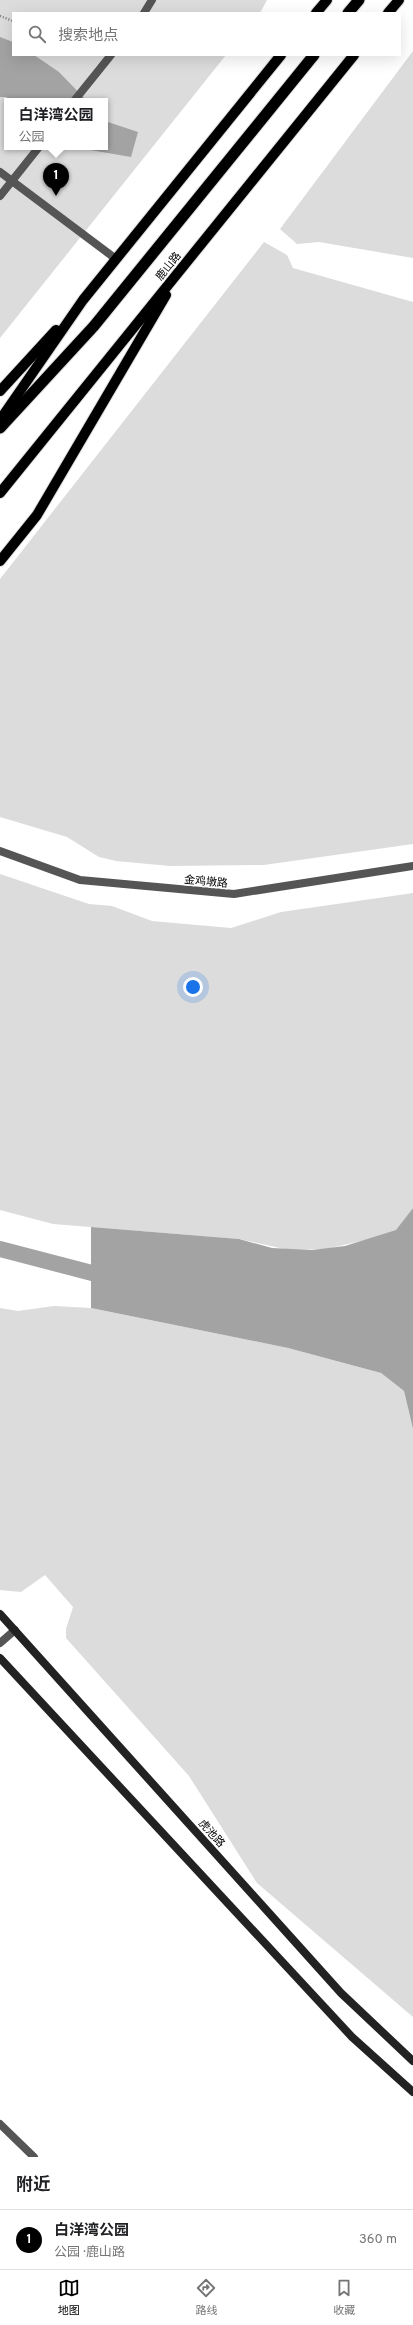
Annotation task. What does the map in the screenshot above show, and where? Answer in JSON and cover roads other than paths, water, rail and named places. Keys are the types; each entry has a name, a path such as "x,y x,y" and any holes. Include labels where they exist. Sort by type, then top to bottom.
{"highway":[{"path":"349,12 359,0"},
{"path":"0,428 94,326 313,56"}],"main road":[{"path":"317,12 327,0"},
{"path":"389,12 399,0"},
{"path":"0,391 83,300 280,56"},
{"name":"鹿山路","path":"0,493 353,56"},
{"path":"0,561 37,515 184,265"},
{"path":"0,420 83,300"},
{"name":"虎池路","path":"0,1614 341,1994 413,2060"},
{"path":"0,1658 352,2037 413,2092"}],"street":[{"path":"145,12 152,0"},
{"path":"76,98 110,56"},
{"path":"0,196 37,150"},
{"path":"0,172 14,180 116,259"},
{"name":"金鸡墩路","path":"0,851 80,880 234,894 413,866"},
{"path":"0,1643 15,1630"},
{"path":"0,2124 34,2157"}],"waterway":[{"path":"0,1249 92,1273 111,1274"}],"place":[{"name":"白洋湾公园","path":"56,196"}]}
